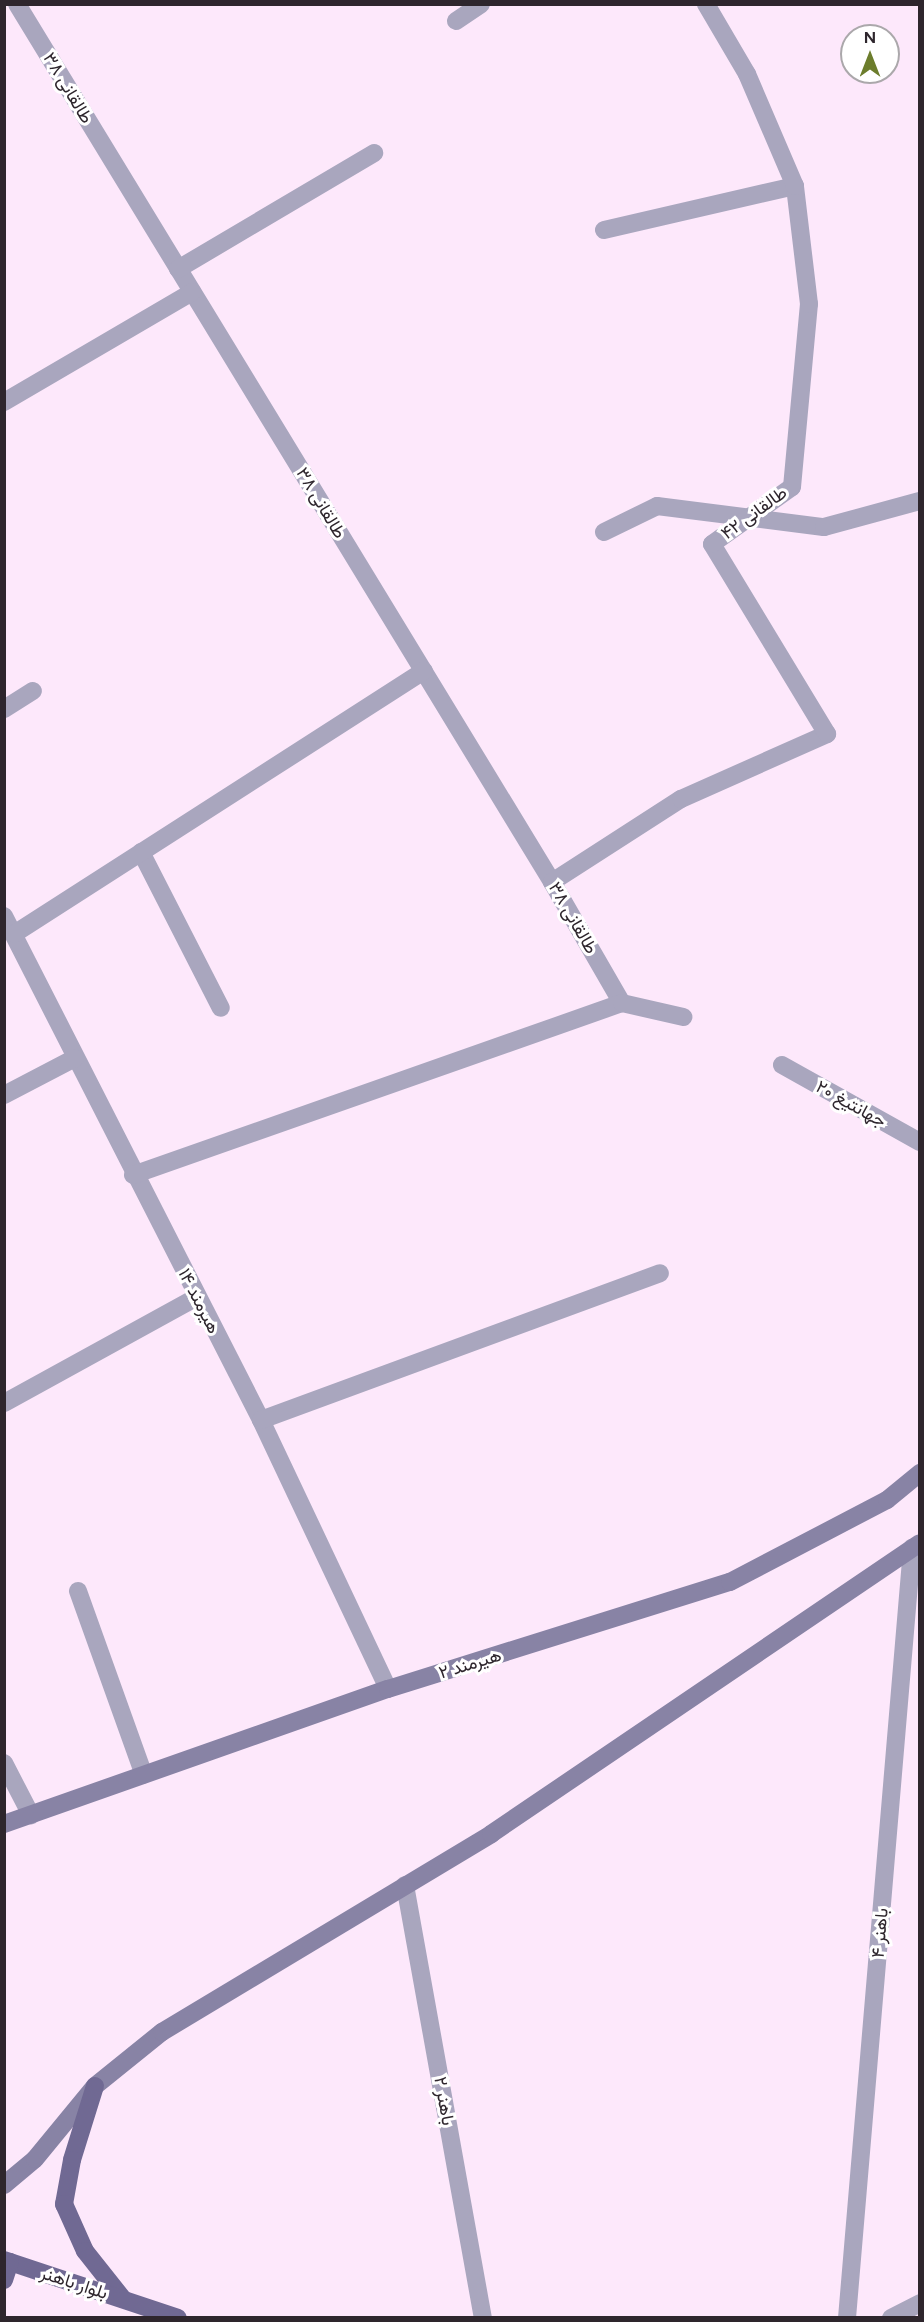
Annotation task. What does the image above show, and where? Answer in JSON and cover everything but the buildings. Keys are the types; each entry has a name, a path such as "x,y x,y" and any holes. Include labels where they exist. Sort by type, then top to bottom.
{"main road":[{"name":"هیرمند ۲","path":"4,1824 388,1689 730,1582 887,1500 920,1473"},
{"path":"4,2185 35,2159 95,2086 162,2032 490,1834 916,1545"},
{"path":"95,2086 72,2160 64,2204 85,2251 123,2299"},
{"path":"4,2280 7,2261"},
{"name":"بلوار باهنر","path":"7,2261 178,2318"}],"street":[{"name":"طالقانی ۳۸","path":"17,4 552,882 622,1003"},
{"path":"456,21 481,4"},
{"name":"طالقانی ۴۲","path":"552,882 681,799 827,734 712,544 792,487 810,304 795,186 747,74 706,4"},
{"path":"178,269 374,153"},
{"path":"604,230 795,186"},
{"path":"4,402 192,292"},
{"path":"604,532 657,506 753,515 824,527 920,501"},
{"path":"14,934 424,671"},
{"path":"4,709 33,691"},
{"path":"141,852 221,1008"},
{"name":"هیرمند ۱۴","path":"4,916 133,1175 261,1420 388,1689"},
{"path":"133,1175 622,1003 683,1017"},
{"path":"4,1095 75,1058"},
{"name":"جهانتیغ ۲۰","path":"782,1065 920,1142"},
{"path":"261,1420 660,1273"},
{"path":"4,1403 197,1297"},
{"name":"باهنر ۴","path":"848,2318 916,1545"},
{"path":"78,1591 144,1775"},
{"path":"4,1763 31,1815"},
{"name":"باهنر ۲","path":"405,1886 483,2318"},
{"path":"891,2318 920,2302"}]}
